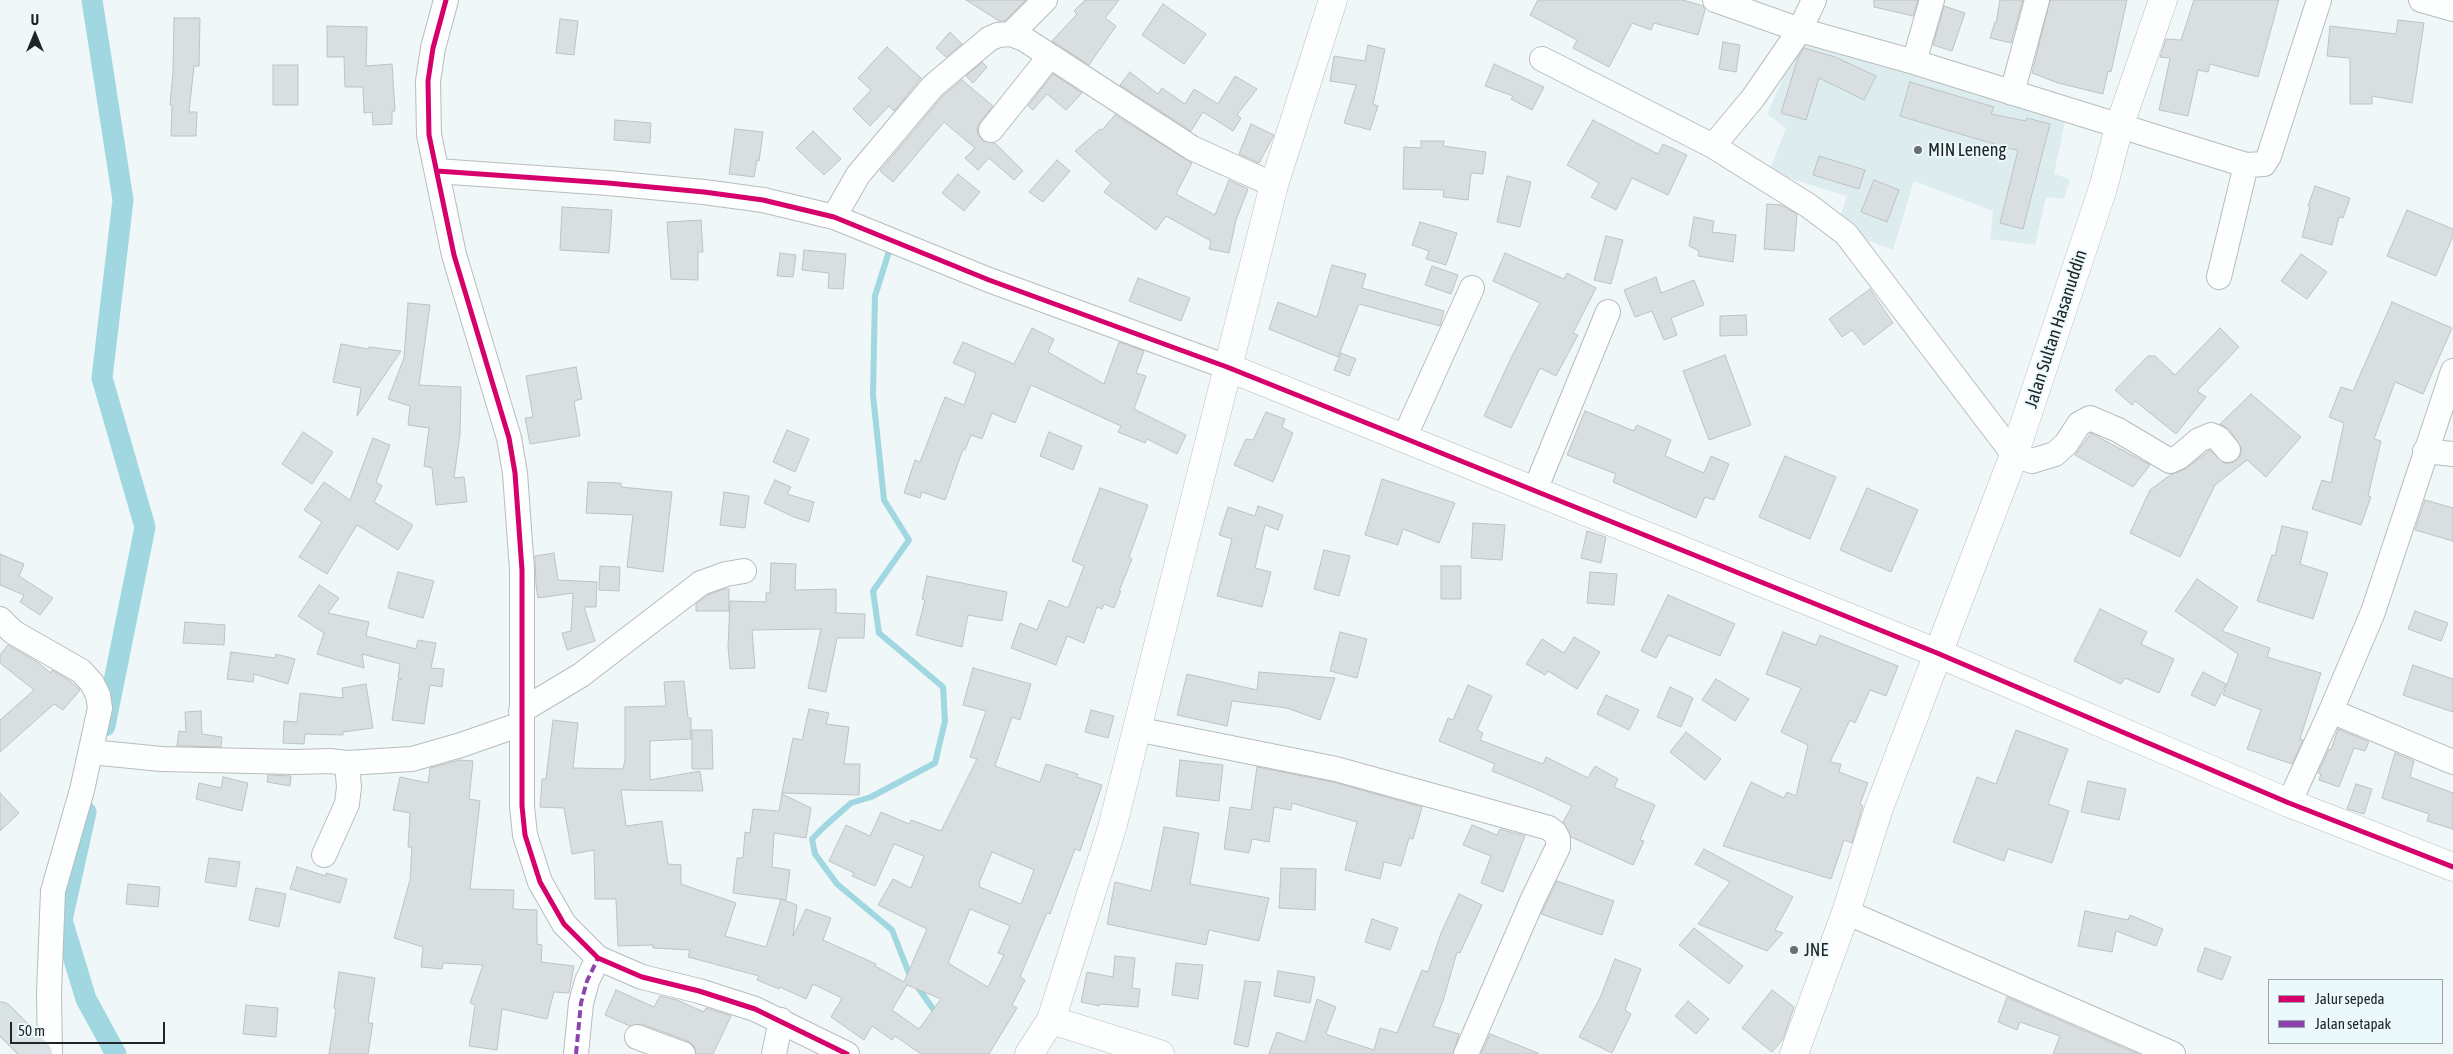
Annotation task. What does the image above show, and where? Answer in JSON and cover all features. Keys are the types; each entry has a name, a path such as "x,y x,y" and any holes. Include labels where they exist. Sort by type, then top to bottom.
{"main road":[{"path":"0,1016 38,1054"}],"street":[{"path":"446,0 433,48 428,80 429,135 454,255 509,438 515,473 522,570 522,806 525,835 540,882 564,924 598,958 642,977 709,994 755,1009 848,1054"},
{"path":"1010,34 1045,0"},
{"path":"1029,1054 1051,1020 1112,828 1274,185 1333,0"},
{"path":"1715,0 1800,30 1914,62 2246,165 2264,164 2270,156 2319,0"},
{"path":"1712,146 1753,98 1800,30 1814,0"},
{"path":"1914,62 1932,0"},
{"path":"2012,93 2037,0"},
{"name":"Jalan Sultan Hasanuddin","path":"1794,1054 1846,912 1879,808 2014,455 2103,188 2119,127 2163,0"},
{"path":"2421,0 2453,9"},
{"path":"834,217 858,175 933,86 990,40 998,35 1010,34 1024,39 1192,148 1274,185"},
{"path":"991,130 1050,56"},
{"path":"1542,59 1712,146 1809,206 1846,234 2014,455 2032,461 2055,454 2066,444 2079,424 2090,418 2118,430 2170,461 2179,457 2199,440 2211,435 2218,438 2228,450"},
{"path":"2219,277 2246,165"},
{"path":"437,171 608,182 704,192 763,200 834,217 989,280 1227,367 1535,490 1937,653 2288,803 2453,867"},
{"path":"1404,438 1472,288"},
{"path":"1535,490 1608,312"},
{"path":"2288,803 2331,711 2388,572 2425,451 2453,371"},
{"path":"2425,451 2453,454"},
{"path":"94,752 136,758 347,763 420,758 521,717 581,675 702,583 726,574 744,571"},
{"path":"4,632 72,664 92,683 98,695 100,708 94,752 53,891 49,983 50,1054"},
{"path":"2331,711 2453,762"},
{"path":"1136,729 1336,769 1550,828 1558,839 1558,847 1532,901 1466,1054"},
{"path":"324,856 347,804 349,787 347,763"},
{"path":"1846,912 2173,1054"},
{"path":"576,1054 581,1003 587,981 598,958"},
{"path":"774,1054 781,1020"},
{"path":"1051,1020 1160,1054"},
{"path":"637,1037 683,1054"}],"shaded area":[{"name":"MIN Leneng","path":"1804,32 2066,116 2054,174 2070,179 2064,199 2046,197 2035,245 1990,239 1993,211 1914,181 1893,250 1851,234 1856,225 1841,214 1847,196 1769,172 1786,128 1767,114"}],"building":[{"path":"966,0 1026,0 1005,21 999,21"},
{"path":"1085,0 1119,0 1105,18 1116,26 1089,65 1052,41 1077,14 1074,11"},
{"path":"1538,0 1683,0 1703,6 1705,10 1698,35 1654,23 1651,30 1632,23 1609,67 1573,48 1577,40 1530,15"},
{"path":"1874,0 1918,0 1913,16 1874,7"},
{"path":"2000,0 2023,0 2011,43 1990,38 1996,23"},
{"path":"2050,0 2127,0 2111,72 2108,71 2103,94 2058,83 2032,73"},
{"path":"2194,0 2279,0 2258,77 2210,64 2208,72 2198,70 2188,116 2159,110 2170,58 2160,57 2166,39 2181,40"},
{"path":"1163,4 1206,34 1184,64 1142,35"},
{"path":"1944,6 1965,13 1952,51 1933,45"},
{"path":"174,18 200,18 199,66 194,66 189,112 197,112 196,136 171,136 172,105 170,105"},
{"path":"560,19 578,21 574,55 556,53"},
{"path":"2398,20 2424,23 2412,103 2372,96 2372,104 2350,104 2350,58 2327,56 2330,26 2396,34"},
{"path":"327,26 367,27 366,66 392,64 395,111 392,111 392,124 373,125 372,112 364,113 363,87 345,87 344,57 327,57"},
{"path":"950,32 962,44 946,57 936,48"},
{"path":"1723,42 1740,45 1736,72 1719,69"},
{"path":"1368,45 1385,49 1373,104 1378,106 1370,130 1344,123 1356,85 1330,81 1334,56 1365,61"},
{"path":"887,47 921,78 894,111 889,106 870,126 853,109 871,90 858,78"},
{"path":"1804,48 1835,57 1876,76 1864,100 1819,78 1806,120 1781,113 1798,58"},
{"path":"982,62 987,67 973,83 966,76"},
{"path":"1494,64 1544,87 1532,110 1511,99 1513,96 1485,86"},
{"path":"273,65 298,65 298,105 273,105"},
{"path":"1130,72 1158,94 1162,88 1185,104 1194,89 1218,104 1235,76 1257,89 1237,115 1241,118 1233,131 1203,112 1191,131 1120,85"},
{"path":"1053,74 1082,93 1066,110 1047,94 1033,110 1028,106"},
{"path":"962,80 993,106 980,122 977,128 978,135 983,141 995,143 1023,171 1014,180 989,158 978,170 965,158 975,148 944,122 893,182 880,171 943,96"},
{"path":"1910,82 1994,107 1991,114 2026,121 2027,118 2050,124 2023,229 2000,223 2018,150 1994,146 1994,144 1900,116"},
{"path":"1115,115 1192,163 1176,194 1215,215 1229,180 1248,189 1236,220 1229,253 1209,249 1211,241 1166,216 1156,230 1104,192 1111,183 1075,151 1100,129 1102,130"},
{"path":"615,120 651,123 650,143 614,140"},
{"path":"1593,120 1658,154 1663,144 1687,155 1668,195 1632,178 1616,210 1591,197 1599,183 1567,165"},
{"path":"1251,124 1274,135 1259,163 1239,154"},
{"path":"735,129 763,132 759,161 757,160 754,177 729,174"},
{"path":"813,131 841,159 824,175 796,148"},
{"path":"1421,141 1444,141 1443,146 1486,152 1483,174 1471,173 1468,200 1443,197 1444,190 1403,189 1404,147 1421,148"},
{"path":"1819,156 1865,170 1859,189 1813,175"},
{"path":"1057,160 1070,171 1043,202 1029,192"},
{"path":"958,174 980,192 964,211 942,193"},
{"path":"1507,176 1531,182 1520,227 1497,222"},
{"path":"1874,180 1899,190 1887,222 1861,212"},
{"path":"2315,186 2350,198 2343,218 2339,217 2332,245 2302,237 2310,207 2308,206"},
{"path":"1767,204 1781,205 1797,214 1794,251 1764,249"},
{"path":"562,207 612,210 609,253 560,250"},
{"path":"2407,210 2453,229 2453,236 2436,276 2387,256"},
{"path":"1694,217 1714,221 1712,232 1736,235 1733,262 1698,256 1699,251 1689,246"},
{"path":"701,220 703,252 698,252 698,280 671,279 667,222"},
{"path":"1420,222 1457,233 1446,265 1426,259 1429,251 1412,245"},
{"path":"1606,236 1623,240 1611,284 1594,280"},
{"path":"804,250 846,254 843,289 828,288 829,273 802,270"},
{"path":"780,253 796,255 793,277 777,276"},
{"path":"1505,253 1564,279 1567,273 1596,288 1573,333 1578,335 1556,376 1540,368 1511,428 1484,416 1513,354 1540,303 1493,281"},
{"path":"2301,254 2327,272 2307,299 2281,281"},
{"path":"1332,265 1366,274 1362,288 1444,311 1440,326 1359,304 1338,357 1269,329 1278,302 1317,317"},
{"path":"1432,266 1458,275 1451,294 1425,285"},
{"path":"1656,277 1661,293 1694,280 1704,305 1671,318 1677,335 1664,340 1652,311 1635,317 1624,290"},
{"path":"1138,278 1190,298 1181,321 1129,301"},
{"path":"1870,289 1893,323 1864,345 1852,330 1842,337 1829,319"},
{"path":"2392,302 2452,328 2423,394 2395,382 2374,439 2381,441 2368,496 2371,497 2361,525 2312,509 2322,480 2331,483 2344,423 2329,417 2341,387 2353,391"},
{"path":"408,303 430,305 419,385 461,387 460,434 454,478 464,477 467,502 436,505 432,468 424,466 429,428 408,425 410,406 388,399 404,358"},
{"path":"1746,315 1747,335 1720,336 1720,316"},
{"path":"1032,328 1054,339 1048,352 1104,384 1119,342 1144,351 1136,373 1146,376 1134,409 1186,435 1177,454 1147,439 1145,443 1118,432 1121,426 1031,385 1015,423 992,413 982,439 971,435 965,450 963,449 945,500 922,492 920,498 904,493 915,460 920,462 945,397 964,405 976,373 953,363 963,342 1014,364"},
{"path":"2220,328 2239,347 2197,391 2206,397 2176,434 2135,401 2132,405 2115,390 2148,356 2155,356 2175,375"},
{"path":"341,344 368,349 369,347 401,351 357,416 361,388 333,382"},
{"path":"1341,353 1356,359 1349,376 1334,370"},
{"path":"1725,355 1751,425 1709,440 1683,371"},
{"path":"576,367 582,399 574,401 580,436 530,444 525,418 533,417 526,376"},
{"path":"2251,394 2301,437 2266,477 2247,460 2215,485 2180,557 2130,533 2150,490 2170,475 2185,469 2210,450 2224,463 2231,463 2237,460 2241,454 2241,447 2229,429 2220,424"},
{"path":"1585,411 1634,431 1637,425 1671,440 1665,456 1704,473 1711,456 1729,464 1714,500 1705,497 1696,518 1613,482 1616,474 1567,455"},
{"path":"1266,412 1285,419 1282,427 1293,433 1273,482 1234,465 1246,439 1253,440"},
{"path":"787,430 809,439 795,472 773,462"},
{"path":"303,432 333,452 312,484 282,464"},
{"path":"1049,432 1082,446 1073,470 1040,456"},
{"path":"2091,433 2150,465 2133,487 2075,455"},
{"path":"373,438 390,445 376,482 382,486 374,502 413,525 398,550 357,525 327,574 299,557 322,522 304,510 324,482 350,500"},
{"path":"1785,456 1836,477 1810,539 1759,517"},
{"path":"1382,479 1455,503 1439,543 1403,529 1398,545 1365,535"},
{"path":"775,480 791,487 787,494 814,502 809,522 764,503"},
{"path":"588,482 621,483 621,487 672,492 663,572 627,567 633,515 586,513"},
{"path":"1100,488 1148,505 1129,557 1132,559 1114,608 1104,604 1102,609 1097,607 1084,643 1067,636 1056,665 1011,648 1020,623 1037,630 1049,600 1068,608 1084,566 1072,561"},
{"path":"1867,488 1918,510 1891,572 1840,550"},
{"path":"724,492 749,496 745,528 720,525"},
{"path":"2425,500 2453,508 2453,541 2415,530"},
{"path":"1258,506 1283,515 1278,530 1265,525 1255,568 1271,572 1262,607 1217,596 1232,539 1219,535 1228,507 1255,516"},
{"path":"1473,523 1505,525 1502,560 1471,558"},
{"path":"2282,526 2308,532 2300,564 2328,573 2313,619 2257,601 2272,555 2275,556"},
{"path":"1587,531 1606,537 1601,563 1581,558"},
{"path":"1324,550 1350,556 1339,596 1314,589"},
{"path":"554,553 558,580 597,582 596,607 584,607 595,641 567,650 562,633 571,631 573,593 538,598 536,585 535,556"},
{"path":"0,554 24,564 19,576 53,598 40,615 20,602 24,595 0,585"},
{"path":"771,563 796,564 795,590 836,589 836,613 865,614 864,638 837,638 826,692 808,688 821,629 752,630 755,668 730,669 728,647 730,601 766,602 766,593 770,593"},
{"path":"600,566 620,567 619,591 599,590"},
{"path":"1441,566 1461,566 1461,599 1441,599"},
{"path":"398,572 434,581 423,618 388,608"},
{"path":"1590,572 1617,574 1614,605 1587,603"},
{"path":"927,576 1007,592 1002,621 968,615 962,647 916,635 925,600 922,599"},
{"path":"2197,579 2238,607 2222,631 2270,648 2267,657 2321,673 2300,739 2303,740 2292,764 2247,749 2261,710 2223,695 2238,654 2175,611"},
{"path":"319,585 339,598 328,613 369,622 366,636 416,649 418,640 436,643 431,668 444,669 442,687 430,685 424,724 392,720 398,680 402,679 398,678 400,664 362,654 364,668 317,654 324,633 298,616"},
{"path":"729,589 729,611 696,611 696,604 708,595"},
{"path":"1668,595 1735,624 1720,656 1668,635 1656,658 1641,651"},
{"path":"2100,609 2147,632 2141,644 2174,659 2159,693 2125,678 2121,684 2074,661"},
{"path":"2415,611 2448,623 2441,641 2408,629"},
{"path":"185,622 225,625 224,645 183,643"},
{"path":"1340,632 1367,639 1357,678 1330,671"},
{"path":"1783,632 1816,645 1820,635 1898,666 1886,696 1870,690 1855,723 1850,720 1830,762 1841,764 1839,772 1868,783 1860,804 1863,806 1852,843 1844,840 1831,879 1723,846 1751,782 1784,798 1787,792 1796,796 1808,745 1781,732 1801,688 1766,674"},
{"path":"1574,637 1600,652 1577,689 1548,671 1545,675 1526,664 1542,639 1564,653"},
{"path":"8,645 37,662 51,673 52,670 70,681 80,690 63,710 54,704 0,752 0,720 34,690 0,663 0,655"},
{"path":"231,652 275,658 276,654 295,659 288,684 254,674 253,682 227,679"},
{"path":"2413,665 2453,679 2453,712 2403,695"},
{"path":"973,668 1031,684 1020,720 1012,717 995,766 1040,782 1046,764 1078,774 1077,777 1102,785 1080,851 1075,849 1050,914 1047,913 1020,977 1025,980 1012,1005 1017,1008 989,1054 921,1054 895,1036 892,1040 872,1026 864,1040 831,1017 842,998 813,984 806,999 780,987 779,989 757,980 759,976 688,957 690,950 653,948 653,945 618,946 616,899 595,899 594,850 572,854 564,808 540,807 542,779 546,779 553,720 578,723 573,768 623,769 625,760 625,707 666,706 664,682 684,681 688,718 691,718 691,739 650,741 650,780 700,771 703,791 621,790 626,826 662,821 668,864 681,865 681,884 736,903 725,936 766,947 781,899 797,905 793,936 806,909 831,918 823,940 876,964 875,966 904,982 927,929 878,905 893,879 911,888 924,856 894,844 875,886 852,876 854,873 829,861 846,825 870,836 881,812 909,824 911,820 941,831 977,759 970,757 986,711 963,705","holes":["992,852 1034,870 1021,904 980,887 979,883","970,909 1010,926 998,953 1004,955 988,987 948,963","907,985 941,999 919,1029 892,1010"]},
{"path":"1259,672 1335,678 1320,720 1287,708 1232,701 1227,726 1177,715 1187,674 1257,690"},
{"path":"2203,672 2226,684 2215,706 2191,695"},
{"path":"1716,679 1749,699 1735,721 1702,700"},
{"path":"366,684 373,728 343,732 343,735 305,734 304,744 283,743 284,721 297,722 300,693 343,698 342,688"},
{"path":"1468,685 1492,696 1477,730 1483,733 1480,740 1543,764 1546,757 1588,778 1595,766 1618,779 1614,787 1655,805 1640,840 1644,841 1633,865 1571,837 1563,822 1572,806 1492,771 1495,764 1439,741 1448,718 1453,720"},
{"path":"1670,687 1693,698 1681,727 1657,717"},
{"path":"1606,695 1639,710 1629,730 1597,714"},
{"path":"809,709 829,713 826,724 849,727 844,764 860,764 859,795 782,793 793,738 802,740"},
{"path":"1091,710 1114,716 1108,738 1085,732"},
{"path":"201,711 202,734 222,737 221,747 177,746 179,731 186,732 185,712"},
{"path":"2338,729 2369,742 2365,751 2354,748 2339,787 2319,780 2321,774 2318,773 2329,749 2331,750"},
{"path":"692,730 712,730 713,769 692,769"},
{"path":"2016,730 2068,749 2048,804 2069,811 2052,863 2008,849 2004,861 1953,842 1977,777 1996,784"},
{"path":"1686,732 1721,759 1705,780 1670,752"},
{"path":"2395,753 2414,761 2410,777 2453,793 2453,829 2427,821 2429,814 2382,798"},
{"path":"460,760 473,761 469,799 480,801 470,889 514,890 513,909 537,910 537,944 542,945 541,962 574,966 569,993 554,992 547,1019 502,1009 497,1050 469,1046 475,1005 470,1003 483,965 443,963 442,969 421,967 423,947 394,938 410,880 412,847 408,847 410,813 393,810 400,777 428,783 430,768"},
{"path":"1180,760 1223,765 1219,801 1176,796"},
{"path":"1257,767 1333,782 1422,807 1413,839 1409,838 1401,866 1384,862 1380,879 1345,870 1357,822 1292,803 1291,810 1274,807 1269,842 1252,839 1249,853 1224,849 1230,807 1251,810"},
{"path":"268,775 291,776 290,786 267,782"},
{"path":"223,777 248,783 242,811 196,799 199,783 221,788"},
{"path":"2088,781 2126,789 2119,820 2081,812"},
{"path":"2356,784 2372,789 2364,814 2347,809"},
{"path":"0,793 19,813 0,831"},
{"path":"782,794 811,808 806,838 774,833 772,867 790,870 786,900 733,893 737,858 743,858 745,832 750,833 753,809 779,811"},
{"path":"1472,825 1497,835 1500,829 1525,836 1503,892 1481,883 1491,856 1463,845"},
{"path":"1164,827 1199,833 1190,884 1269,898 1259,941 1209,930 1206,945 1107,924 1115,882 1151,891"},
{"path":"1704,849 1793,897 1775,930 1783,933 1767,951 1698,924 1730,882 1695,864"},
{"path":"209,858 240,862 236,887 205,882"},
{"path":"297,867 326,876 326,873 347,879 340,903 290,889"},
{"path":"1281,868 1316,869 1315,910 1279,908"},
{"path":"1557,881 1614,901 1602,935 1541,914"},
{"path":"128,884 160,887 158,907 126,904"},
{"path":"256,888 286,894 279,927 249,920"},
{"path":"1459,894 1482,905 1460,953 1457,952 1443,1001 1433,1026 1459,1034 1453,1054 1269,1054 1277,1032 1305,1042 1317,999 1336,1007 1326,1033 1328,1035 1374,1050 1380,1028 1397,1033 1422,970 1428,972 1441,933"},
{"path":"2085,911 2128,920 2130,915 2163,929 2156,946 2116,931 2112,952 2078,946"},
{"path":"1372,919 1398,928 1390,950 1365,942"},
{"path":"1694,928 1743,966 1729,984 1679,945"},
{"path":"2205,948 2231,957 2222,980 2197,971"},
{"path":"1115,956 1135,958 1132,988 1140,989 1138,1007 1100,1004 1099,1006 1081,1002 1087,972 1113,977"},
{"path":"1615,959 1641,969 1625,1010 1631,1014 1612,1053 1579,1037 1600,998"},
{"path":"1176,963 1203,965 1198,999 1172,995"},
{"path":"1278,971 1315,977 1310,1003 1274,996"},
{"path":"339,972 375,978 368,1023 373,1023 368,1054 329,1054 336,1009 334,1008"},
{"path":"1245,981 1261,982 1248,1047 1234,1044"},
{"path":"616,990 654,1007 660,996 677,1000 704,1012 706,1008 731,1016 713,1054 696,1054 694,1046 688,1041 642,1024 630,1026 605,1015"},
{"path":"1772,990 1794,1007 1783,1039 1772,1052 1742,1028"},
{"path":"2007,997 2138,1054 2053,1054 2060,1036 2020,1022 2017,1030 1998,1022"},
{"path":"1688,1001 1709,1019 1696,1034 1675,1016"},
{"path":"246,1005 278,1008 276,1037 243,1034"},
{"path":"1490,1034 1538,1053 1538,1054 1481,1054"}],"waterway":[{"path":"92,0 123,200 102,378 145,527 105,726"},
{"path":"891,245 875,296 873,395 884,500 909,540 873,591 879,633 943,687 945,721 935,763 871,797 851,803 812,839 815,854 837,884 892,930 910,976 933,1009 939,1013"},
{"path":"86,812 62,920 86,999 116,1054"}],"marked path":[{"path":"576,1054 581,1003 587,981 598,958"}],"cycle path":[{"path":"446,0 433,48 428,81 429,135 454,255 509,438 515,473 522,570 522,806 525,835 540,882 564,924 598,958 642,977 699,991 755,1009 847,1054"},
{"path":"437,171 704,192 763,200 834,217 989,280 1227,367 1404,438 1937,653 2289,803 2453,867"}],"place":[{"name":"MIN Leneng","path":"1918,150"},
{"name":"JNE","path":"1794,950"}]}
